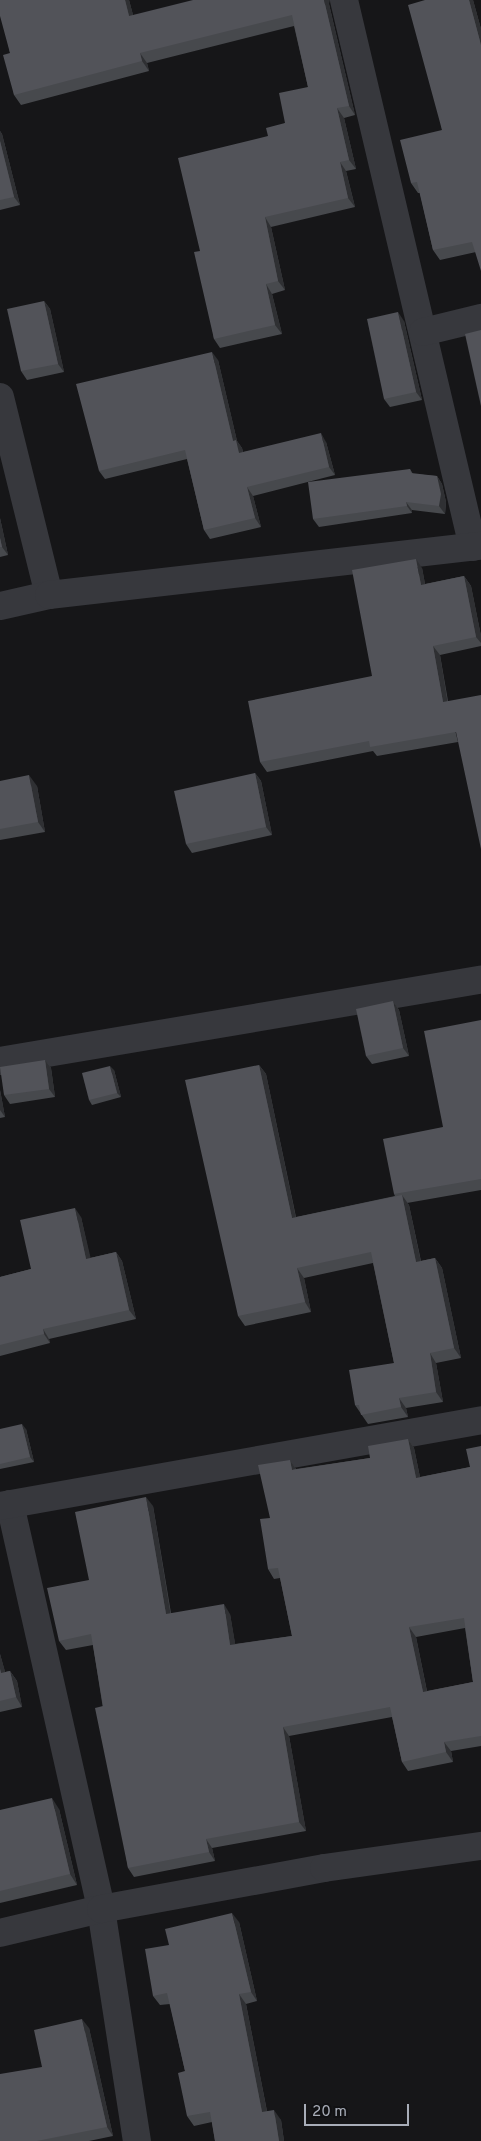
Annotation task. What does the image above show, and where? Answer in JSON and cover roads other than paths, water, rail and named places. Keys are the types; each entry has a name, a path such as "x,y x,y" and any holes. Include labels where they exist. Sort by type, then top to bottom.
{"street":[{"path":"0,606 49,595 477,546 344,0"},
{"path":"424,332 481,318"},
{"path":"0,397 49,595"},
{"path":"0,1061 481,980"},
{"path":"137,2141 101,1910 5,1505 481,1420"},
{"path":"0,1933 101,1910 324,1868 481,1846"}]}
